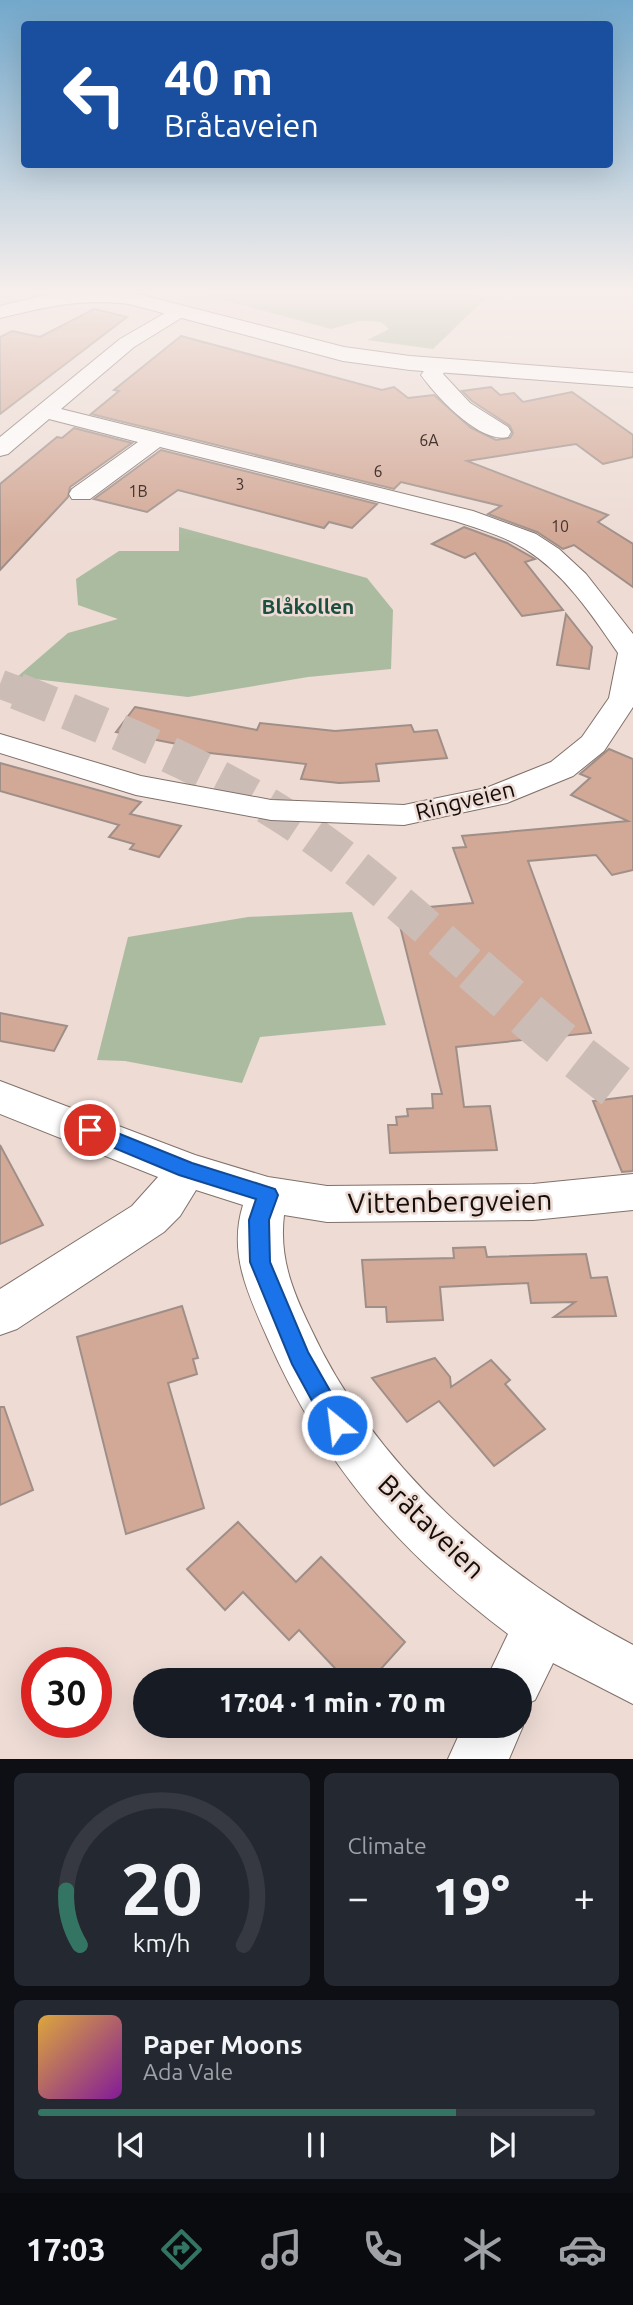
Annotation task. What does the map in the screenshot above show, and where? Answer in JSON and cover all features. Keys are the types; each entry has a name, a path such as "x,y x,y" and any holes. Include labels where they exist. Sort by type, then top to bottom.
{"street":[{"path":"0,449 88,376"},
{"path":"433,376 461,408 500,432"},
{"path":"582,376 633,380"},
{"name":"Ringveien","path":"0,743 136,785 271,810 404,816 495,796 562,769 593,744 624,698 632,653 595,599 535,545 504,529 464,516 46,412"},
{"path":"81,494 157,439"},
{"path":"0,1097 186,1170 268,1195"},
{"path":"0,1314 127,1235 164,1203 186,1170"},
{"name":"Vittenbergveien","path":"268,1195 327,1204 520,1202 633,1192"},
{"name":"Bråtaveien","path":"268,1195 259,1220 260,1262 299,1357 337,1425 386,1485 452,1551 542,1625 633,1676"},
{"path":"522,1668 542,1625"},
{"path":"478,1759 488,1738"}],"green space":[{"path":"179,527 367,578 393,610 391,669 308,677 188,697 17,677 68,633 118,619 78,605 76,579 119,551 179,551"},
{"path":"352,912 386,1025 260,1037 242,1083 125,1061 97,1060 128,937 248,917"}],"building":[{"path":"0,376 50,376 0,414"},
{"path":"131,376 330,376 382,390 394,387 408,398 434,395 471,428 496,440 510,438 513,433 510,426 472,401 462,391 491,387 500,395 514,393 523,402 572,392 633,435 633,457 603,464 576,444 467,461 608,515 598,522 633,544 633,587 574,545 563,549 537,532 488,514 501,506 401,482 394,489 91,414 119,391 114,390"},
{"path":"74,428 132,443 70,487 68,497 0,570 0,484 57,437 62,438"},
{"path":"161,450 377,504 352,528 329,522 324,528 178,490 147,512 94,499"},
{"path":"464,527 507,543 535,559 525,562 563,610 522,616 475,553 465,558 432,544"},
{"path":"566,614 592,647 589,669 557,665"},
{"path":"135,707 257,730 260,723 335,731 411,725 414,732 437,730 447,758 376,764 379,781 339,783 301,779 306,764 174,749 177,744 116,732"},
{"path":"609,749 633,759 633,870 612,875 596,855 528,861 591,1033 456,1047 464,1107 490,1106 497,1150 390,1153 388,1125 397,1125 396,1117 408,1116 407,1109 433,1108 432,1094 442,1094 396,910 473,903 453,848 466,847 462,836 628,821 571,795 590,778 580,774"},
{"path":"0,763 141,802 130,814 181,826 159,857 130,849 134,844 109,837 119,825 0,791"},
{"path":"0,1013 67,1026 54,1051 0,1041"},
{"path":"633,1096 633,1171 622,1172 593,1101"},
{"path":"0,1145 43,1225 0,1244"},
{"path":"485,1247 487,1257 586,1254 591,1278 607,1277 616,1316 554,1317 575,1302 531,1303 528,1283 440,1287 443,1320 387,1322 386,1307 366,1307 362,1260 454,1258 453,1248"},
{"path":"182,1306 198,1358 193,1359 197,1374 168,1383 204,1508 126,1534 77,1337"},
{"path":"435,1358 450,1377 451,1387 491,1360 510,1380 505,1384 545,1429 494,1466 439,1401 407,1422 372,1378"},
{"path":"0,1407 4,1407 33,1490 0,1505"},
{"path":"238,1522 296,1582 321,1557 405,1642 382,1668 335,1668 299,1630 289,1640 243,1592 225,1610 187,1569"}],"tunnel":[{"path":"0,684 21,692"},
{"path":"17,691 157,749 258,800 315,837 362,873 476,971"},
{"path":"474,969 555,1039 633,1100"}],"district":[{"name":"Blåkollen","path":"308,606"}],"route":[{"path":"90,1130 186,1170 268,1195 259,1220 257,1241 260,1262 277,1309 299,1357 337,1425"}]}
